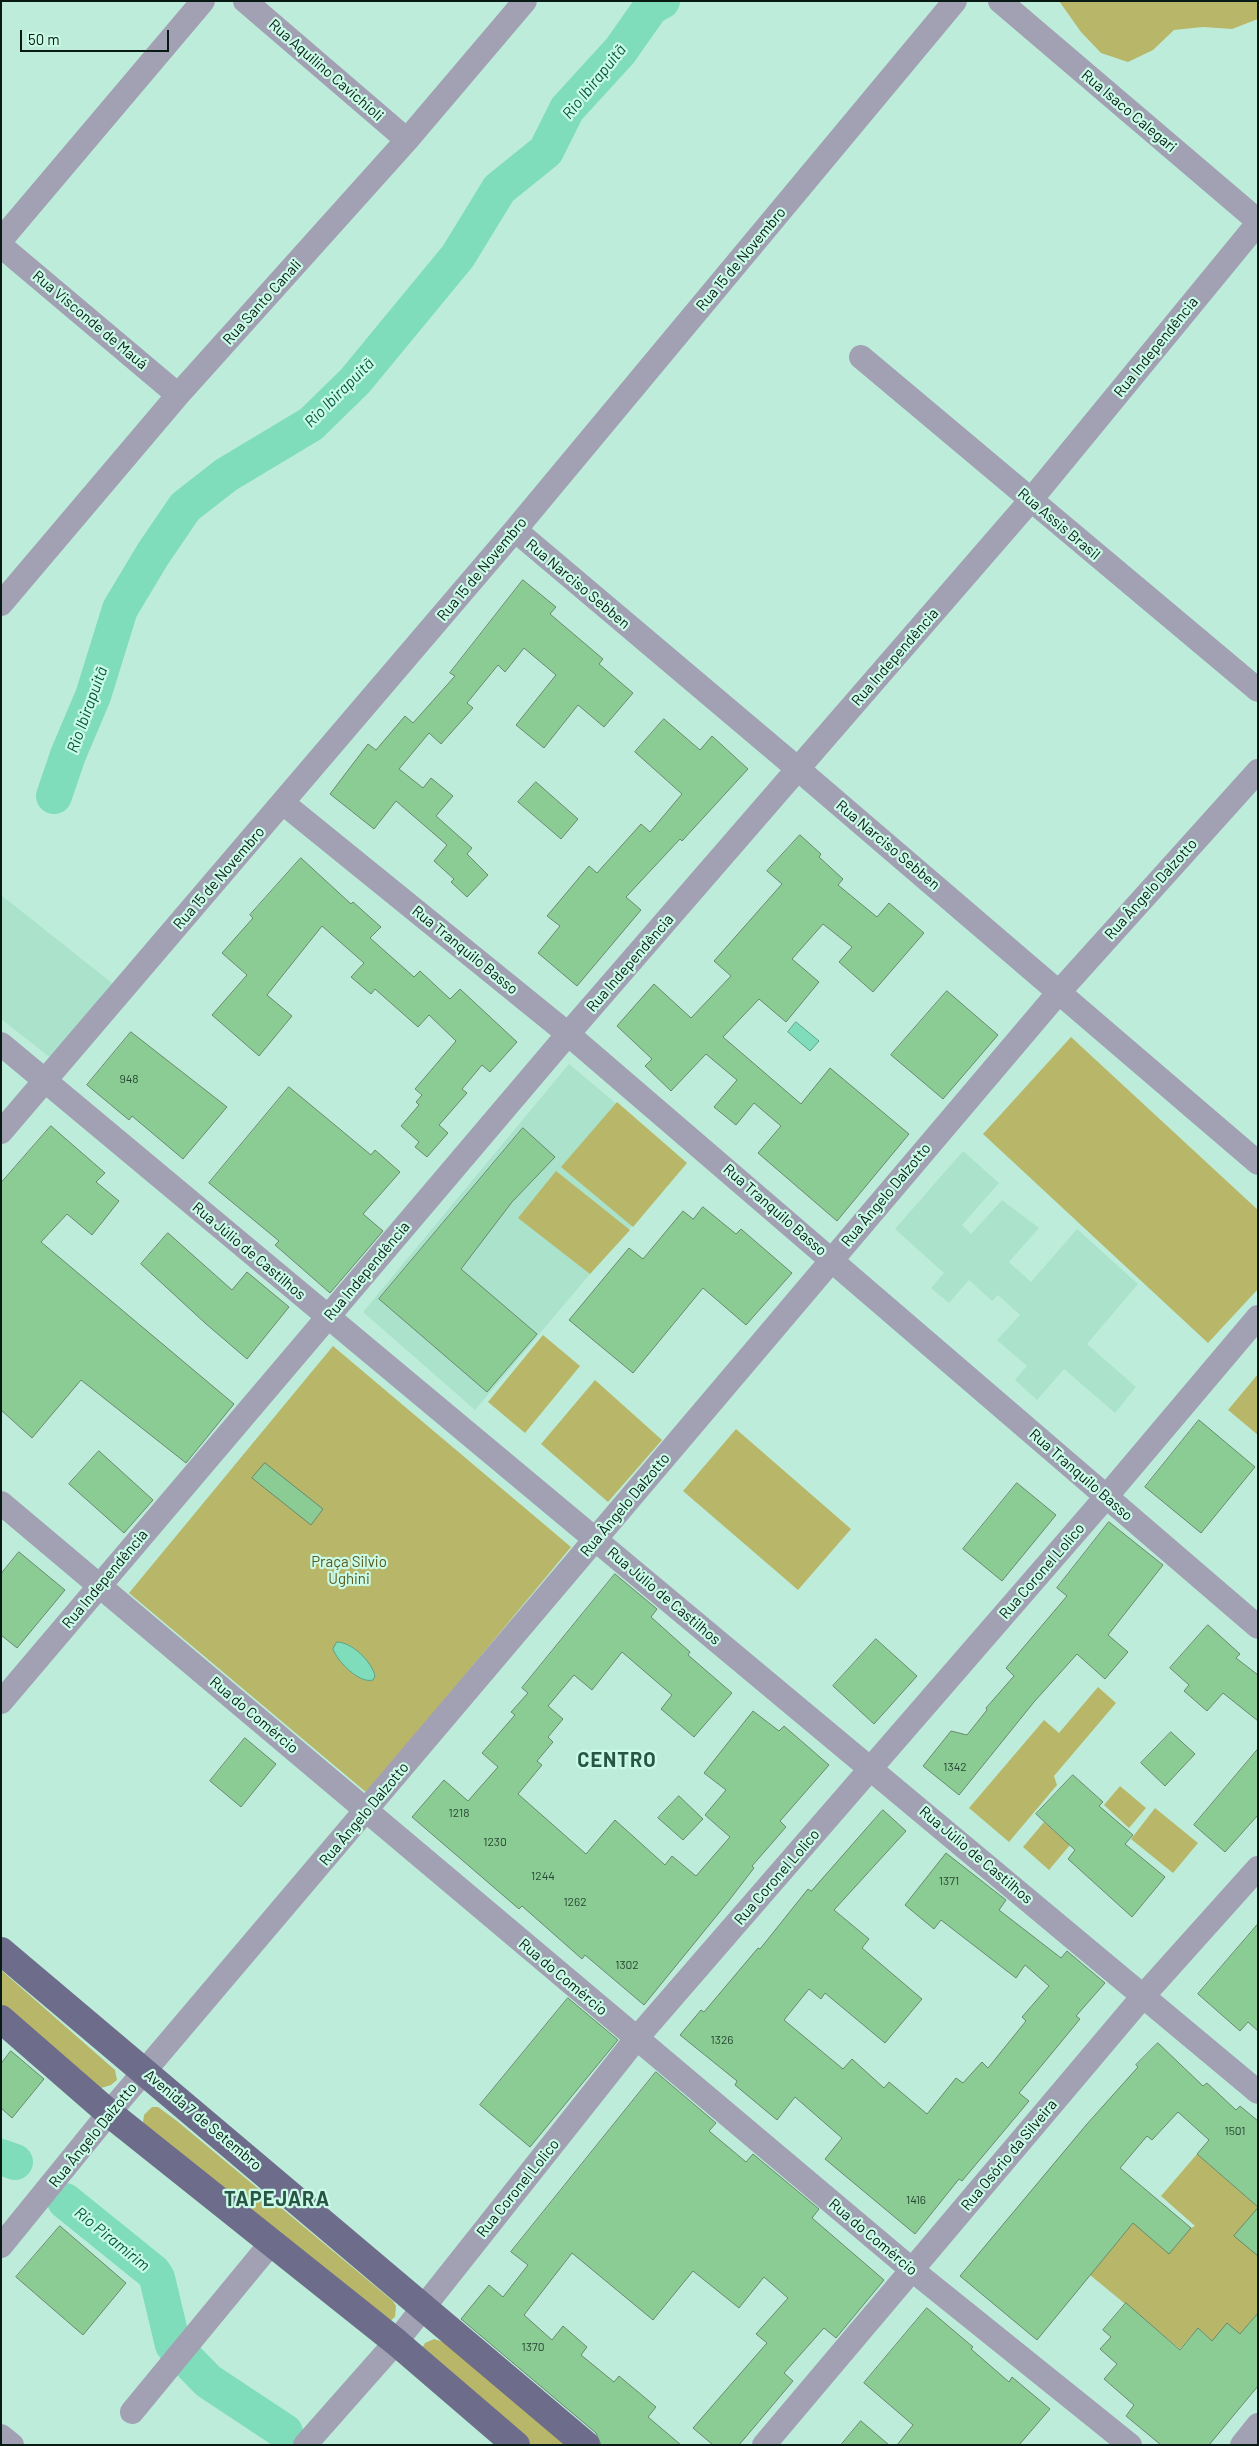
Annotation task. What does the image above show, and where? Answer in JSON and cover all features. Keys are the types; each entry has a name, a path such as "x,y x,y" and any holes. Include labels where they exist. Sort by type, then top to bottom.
{"main road":[{"name":"Avenida 7 de Setembro","path":"1,1951 424,2306 586,2445"},
{"path":"1,2019 109,2113 396,2342 516,2445"}],"street":[{"path":"1,240 204,1"},
{"name":"Rua Aquilino Cavichioli","path":"245,1 407,140"},
{"name":"Rua Santo Canali","path":"1,604 178,395 407,140 525,1"},
{"name":"Rua 15 de Novembro","path":"1,1132 284,803 515,530 956,1"},
{"name":"Rua Isaco Calegari","path":"1000,1 1258,222"},
{"name":"Rua Independência","path":"1,1702 568,1034 1030,501 1258,222"},
{"name":"Rua Visconde de Mauá","path":"1,246 178,395"},
{"name":"Rua Assis Brasil","path":"860,357 1258,690"},
{"name":"Rua Narciso Sebben","path":"515,530 1258,1163"},
{"name":"Rua Ângelo Dalzotto","path":"1,2246 109,2113 146,2072 1059,992 1258,771"},
{"name":"Rua Tranquilo Basso","path":"284,803 568,1034 1258,1627"},
{"name":"Rua Júlio de Castilhos","path":"1,1044 1144,1995 1258,2092"},
{"name":"Rua Coronel Lolico","path":"305,2445 396,2342 636,2039 1106,1497 1258,1317"},
{"name":"Rua do Comércio","path":"1,1503 911,2269 1130,2445"},
{"name":"Rua Osório da Silveira","path":"764,2445 1144,1995 1258,1868"},
{"path":"132,2412 272,2242"},
{"path":"1242,2445 1258,2425"},
{"path":"1,2436 12,2445"}],"shaded area":[{"path":"1,895 112,983 52,1059 1,1019"},
{"path":"796,1022 819,1041 810,1051 788,1032"},
{"path":"569,1064 687,1163 475,1410 363,1312"},
{"path":"963,1151 999,1183 962,1225 971,1234 1002,1200 1039,1228 1009,1262 1031,1282 1077,1229 1138,1284 1087,1344 1136,1387 1115,1413 1064,1369 1037,1400 1015,1380 1027,1366 997,1340 1020,1315 998,1295 992,1301 969,1280 949,1303 931,1288 944,1273 895,1229"},
{"path":"337,1642 349,1645 366,1659 375,1676 373,1680 361,1679 344,1665 333,1649"}],"green space":[{"path":"1059,1 1258,1 1258,19 1232,29 1203,27 1174,30 1153,50 1128,62 1101,53 1081,32"},
{"path":"1071,1037 1258,1210 1258,1289 1208,1343 983,1134"},
{"path":"617,1102 687,1163 633,1227 561,1167"},
{"path":"556,1171 630,1230 590,1274 518,1218"},
{"path":"543,1335 580,1366 525,1433 488,1402"},
{"name":"Praça Silvio Ughini","path":"333,1346 571,1547 367,1793 129,1593"},
{"path":"1258,1374 1258,1435 1228,1410"},
{"path":"595,1380 662,1440 608,1502 541,1444"},
{"path":"736,1429 851,1529 798,1590 683,1491"},
{"path":"1098,1687 1116,1703 1054,1776 1057,1785 1009,1842 969,1808 1044,1720 1059,1733"},
{"path":"1120,1786 1146,1808 1129,1828 1104,1805"},
{"path":"1155,1808 1198,1843 1173,1873 1131,1839"},
{"path":"1044,1822 1070,1845 1049,1870 1023,1847"},
{"path":"1,1970 115,2070 117,2080 111,2085 101,2088 1,2008"},
{"path":"152,2107 158,2107 177,2121 393,2301 396,2306 395,2317 390,2321 147,2129 143,2122 144,2115"},
{"path":"1197,2154 1258,2207 1258,2313 1240,2334 1212,2341 1198,2328 1180,2349 1090,2275 1133,2223 1191,2228 1195,2226 1161,2196"},
{"path":"434,2339 444,2342 570,2445 528,2445 421,2350 425,2343"}],"building":[{"path":"523,580 556,607 550,614 603,659 599,664 633,693 604,727 578,705 544,748 516,725 556,675 524,648 505,672 498,665 467,703 473,708 441,744 429,733 399,769 423,788 431,778 453,796 436,816 472,848 467,854 488,875 467,897 451,882 454,879 434,861 447,845 396,801 374,829 330,794 368,744 376,750 405,716 413,723 455,676 450,673"},
{"path":"664,719 700,750 712,736 748,769 682,841 680,839 626,897 641,910 577,986 538,953 560,926 547,916 589,866 597,873 641,824 650,832 682,794 635,752"},
{"path":"536,782 578,819 561,839 518,802"},
{"path":"800,835 821,854 819,857 843,879 838,885 877,917 889,903 924,933 873,992 839,962 852,947 823,924 792,959 819,982 786,1022 759,999 723,1037 801,1104 830,1068 909,1134 837,1221 758,1153 781,1126 754,1103 736,1125 714,1107 737,1080 706,1054 671,1091 645,1066 652,1059 617,1026 654,984 691,1018 731,976 714,961 782,884 767,871"},
{"path":"301,858 351,904 353,902 381,927 370,938 414,977 420,971 450,999 460,989 517,1042 490,1072 482,1065 462,1089 467,1093 439,1125 448,1133 427,1157 415,1147 419,1142 401,1126 419,1105 416,1102 422,1095 415,1089 456,1041 429,1015 418,1027 375,989 371,994 351,977 364,963 322,926 267,995 292,1016 259,1056 212,1015 247,975 222,953 253,918 250,915"},
{"path":"947,991 998,1035 943,1099 891,1055"},
{"path":"131,1032 227,1107 183,1159 132,1116 129,1120 87,1085"},
{"path":"289,1087 371,1155 375,1150 400,1172 363,1214 383,1231 330,1293 275,1245 279,1241 209,1183"},
{"path":"51,1126 105,1173 96,1182 119,1201 92,1235 67,1214 41,1242 234,1404 186,1463 81,1380 32,1438 1,1410 1,1183"},
{"path":"523,1128 555,1157 512,1202 461,1269 537,1334 487,1392 379,1299"},
{"path":"703,1207 736,1234 741,1229 792,1273 746,1325 703,1288 633,1373 569,1320 629,1248 643,1259 683,1211 693,1219"},
{"path":"168,1233 232,1290 247,1272 289,1307 247,1359 141,1264"},
{"path":"1199,1420 1255,1467 1201,1533 1145,1487"},
{"path":"99,1451 153,1500 124,1533 69,1484"},
{"path":"265,1463 323,1509 311,1525 252,1478"},
{"path":"1017,1483 1056,1515 1002,1581 963,1549"},
{"path":"1109,1522 1163,1565 1108,1635 1128,1652 1105,1679 1077,1654 1034,1702 959,1795 923,1766 951,1731 967,1735 987,1710 986,1708 1014,1676 1006,1668 1067,1596 1057,1588"},
{"path":"19,1552 65,1590 17,1648 1,1635 1,1574"},
{"path":"615,1574 657,1609 651,1617 690,1652 688,1655 732,1693 694,1737 661,1709 672,1695 622,1652 592,1690 574,1675 548,1706 563,1719 548,1737 553,1742 537,1761 542,1765 518,1794 586,1854 615,1820 665,1865 672,1856 696,1876 730,1837 705,1815 726,1790 704,1773 753,1711 779,1731 784,1726 829,1765 780,1821 786,1827 752,1866 754,1868 727,1903 644,2005 585,1955 582,1959 522,1906 519,1909 412,1817 444,1780 468,1801 498,1767 482,1753 515,1715 511,1712 528,1693 522,1688"},
{"path":"1208,1625 1240,1654 1236,1658 1258,1675 1258,1721 1223,1693 1207,1711 1184,1691 1189,1685 1170,1668"},
{"path":"876,1639 917,1676 874,1724 833,1686"},
{"path":"1171,1732 1195,1754 1165,1786 1141,1763"},
{"path":"245,1738 276,1764 241,1807 210,1781"},
{"path":"1258,1749 1258,1815 1225,1852 1194,1825"},
{"path":"1073,1775 1103,1802 1099,1806 1133,1835 1125,1844 1165,1877 1132,1917 1068,1859 1075,1850 1036,1814"},
{"path":"679,1796 703,1819 683,1840 658,1818"},
{"path":"883,1810 906,1831 834,1910 869,1939 862,1948 922,1999 885,2043 825,1993 821,1999 809,1989 784,2020 843,2069 852,2059 884,2088 889,2082 927,2114 956,2078 963,2083 982,2062 988,2068 1026,2021 1022,2017 1049,1986 1025,1965 1016,1978 941,1920 934,1929 905,1905 946,1853 1006,1900 999,1910 1061,1958 1067,1951 1105,1983 1076,2016 1080,2019 1019,2093 1029,2101 962,2181 959,2179 915,2234 825,2159 842,2138 795,2097 777,2120 735,2085 737,2081 680,2035 701,2010 704,2012 758,1948 760,1949 808,1889 811,1891"},
{"path":"1258,1924 1258,2031 1248,2022 1240,2031 1198,1994"},
{"path":"568,1998 618,2040 530,2147 480,2105"},
{"path":"1158,2043 1203,2086 1207,2083 1236,2110 1240,2106 1258,2121 1258,2207 1197,2154 1209,2140 1178,2112 1152,2140 1147,2136 1120,2168 1191,2228 1169,2254 1133,2223 1037,2340 960,2276 1087,2124 1138,2067 1136,2065"},
{"path":"11,2051 44,2079 12,2118 1,2108 1,2064"},
{"path":"656,2072 716,2123 709,2131 746,2162 753,2154 819,2209 812,2218 884,2280 836,2338 824,2328 784,2373 793,2381 739,2445 713,2445 693,2428 767,2343 756,2334 788,2298 764,2277 739,2308 693,2271 653,2320 572,2253 524,2315 552,2340 563,2326 587,2347 581,2355 614,2382 619,2376 656,2407 648,2417 681,2445 601,2445 596,2433 461,2319 489,2285 503,2297 528,2265 511,2252"},
{"path":"1258,2208 1258,2256 1234,2236"},
{"path":"60,2226 126,2283 83,2335 16,2277"},
{"path":"1126,2303 1180,2350 1198,2328 1212,2341 1227,2323 1240,2334 1258,2313 1258,2386 1209,2445 1161,2445 1126,2416 1134,2405 1104,2379 1117,2364 1100,2349 1111,2337 1103,2330"},
{"path":"927,2308 973,2347 971,2349 1009,2382 1012,2377 1050,2409 1019,2445 897,2445 913,2425 864,2383"},
{"path":"861,2421 889,2445 841,2445"}],"waterway":[{"name":"Rio Ibirapuitã","path":"54,796 68,755 93,696 120,609 153,554 185,507 226,475 311,424 355,381 458,256 499,189 546,151 567,109 620,51 651,7 662,1"},
{"name":"Rio Piramirim","path":"1,2157 15,2162"},
{"name":"Rio Piramirim","path":"65,2201 153,2272 157,2278 173,2345 208,2381 285,2432"}],"district":[{"name":"CENTRO","path":"617,1760"},
{"name":"TAPEJARA","path":"277,2199"}]}
